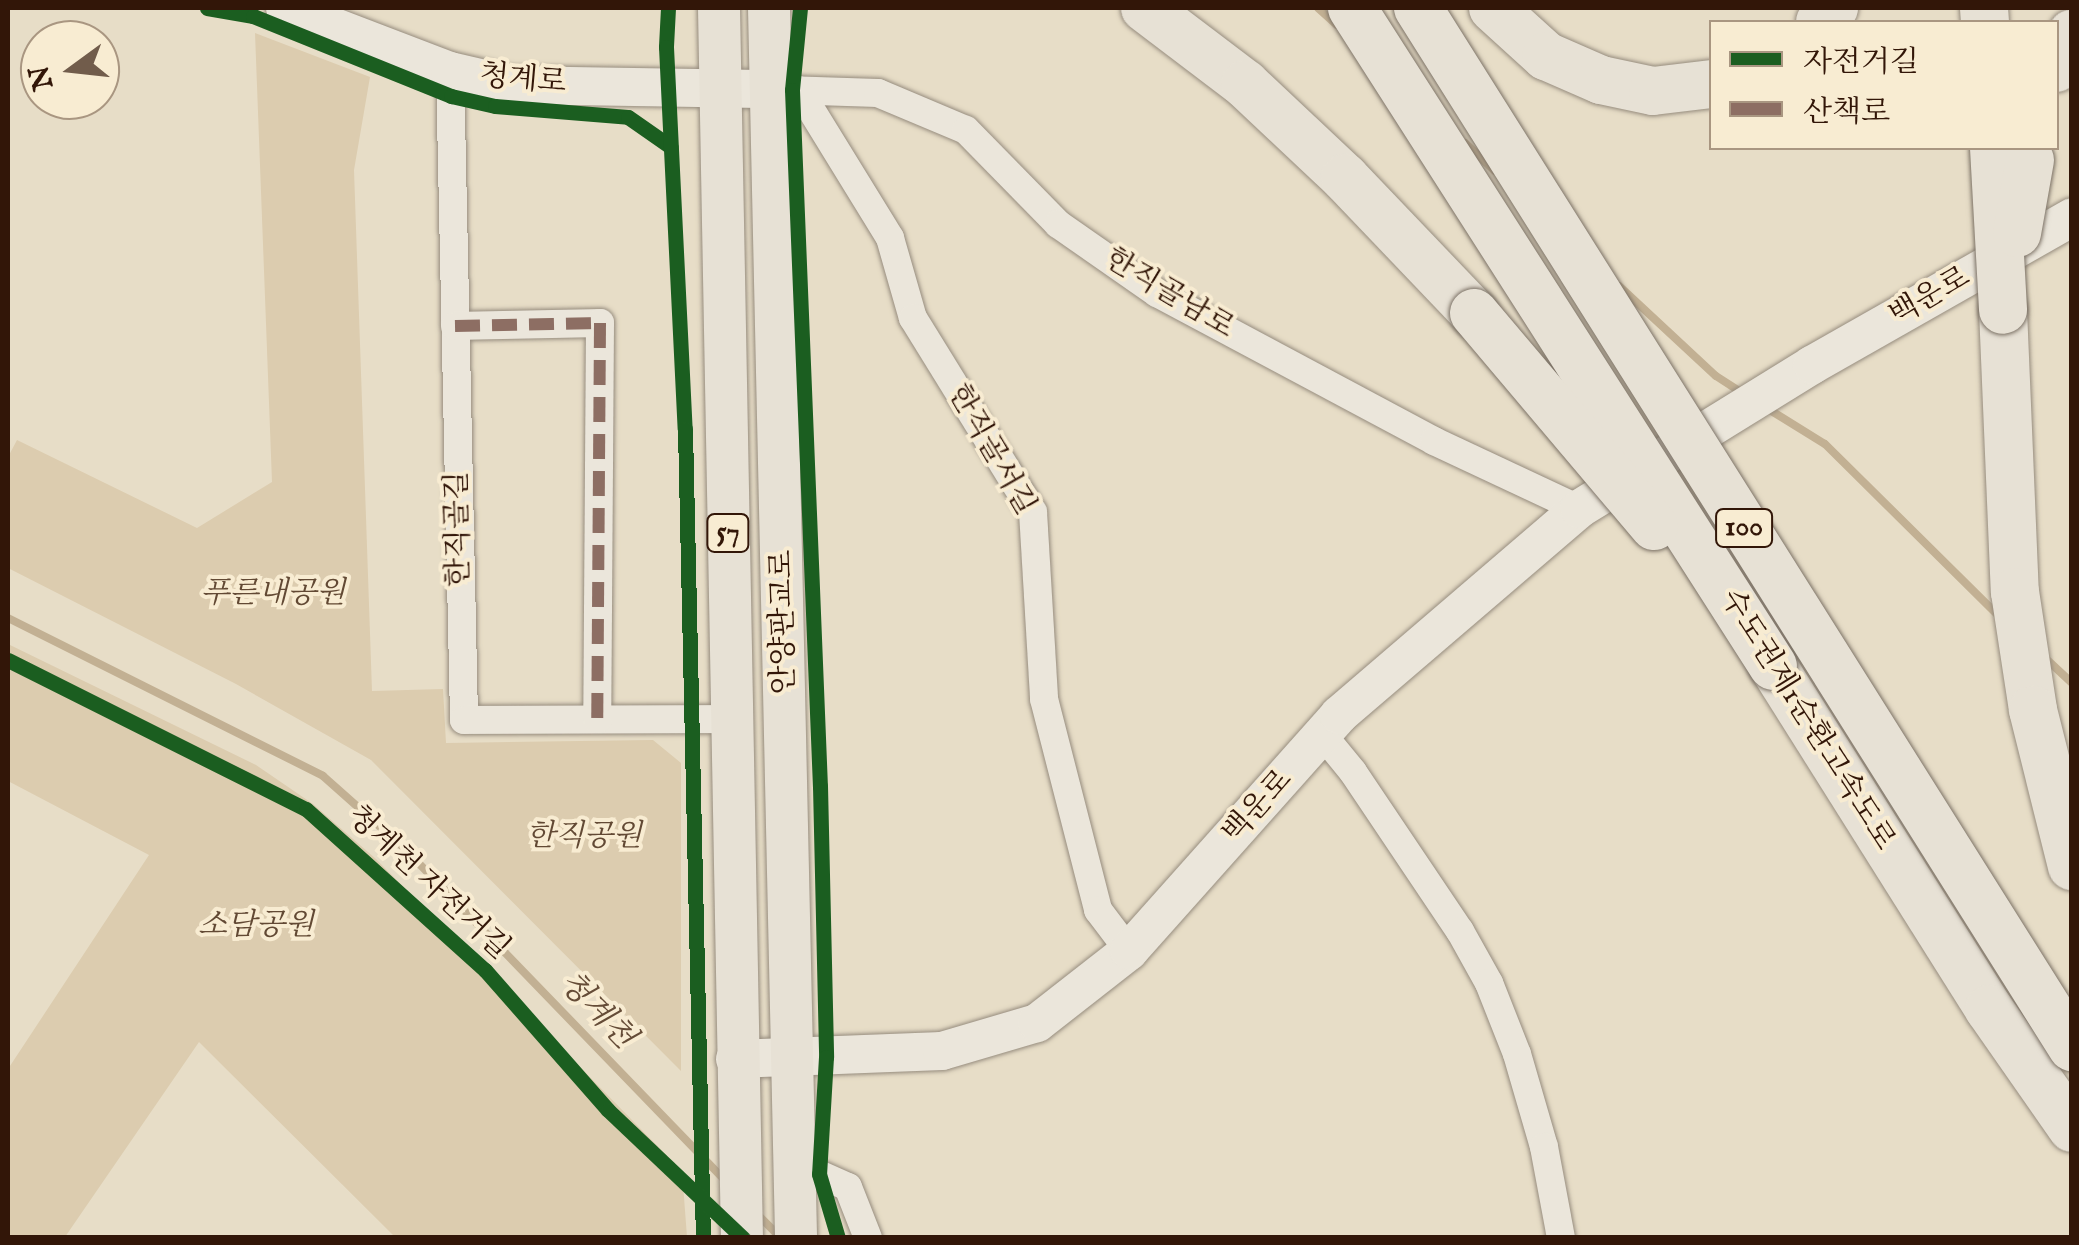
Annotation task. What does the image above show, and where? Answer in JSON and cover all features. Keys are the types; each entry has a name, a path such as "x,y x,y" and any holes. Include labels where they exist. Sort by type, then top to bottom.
{"highway":[{"path":"1145,8 1259,98 1345,178 1474,314 1772,666"},
{"name":"수도권제1순환고속도로","path":"1352,8 1990,1008 2072,1128"},
{"name":"수도권제1순환고속도로","path":"1418,8 2072,1047"},
{"path":"1493,8 1546,56 1601,80 1653,91 1709,84"},
{"path":"2059,61 2072,33"},
{"path":"1994,150 2016,592 2034,710 2072,866"},
{"path":"2002,310 2034,150"}],"main road":[{"name":"청계로","path":"285,8 450,71 510,85 786,90"},
{"name":"안양판교로","path":"718,8 723,91 735,1059 742,1238"},
{"name":"안양판교로","path":"770,8 786,90 796,1238"},
{"name":"백운로","path":"735,1059 942,1051 1037,1022 1129,951 1322,734 1580,508 2072,216"}],"street":[{"name":"한직골길","path":"450,71 464,720 730,718"},
{"name":"한직골남로","path":"786,90 878,93 966,130 1058,224 1157,293 1434,441 1580,508"},
{"name":"한직골서길","path":"786,90 890,238 913,318 1033,512 1044,699 1098,910 1129,951"},
{"path":"455,326 600,322 597,719"},
{"path":"1322,734 1353,772 1450,915 1489,983 1533,1110 1561,1238"},
{"path":"795,1169 848,1188 859,1236"}],"green space":[{"name":"푸른내공원","path":"255,33 370,77 354,170 372,691 443,689 446,743 653,740 681,763 681,1071 371,760 236,684 8,568 8,457 17,440 197,528 272,482"},
{"name":"소담공원","path":"8,644 256,765 313,804 376,859 682,1171 687,1237 395,1237 199,1042 65,1237 8,1237 8,1069 149,855 8,781"}],"waterway":[{"path":"1318,8 1337,25"},
{"path":"1465,143 1495,171"},
{"path":"1619,286 1716,376 1744,394"},
{"path":"1765,407 1825,444 1999,616"},
{"name":"청계천","path":"8,618 323,776 404,848 726,1182"},
{"path":"2043,656 2072,683"},
{"name":"청계천","path":"757,1214 779,1236"}],"marked path":[{"path":"455,326 600,323 597,719"}],"cycle path":[{"path":"207,8 253,16 451,96 495,106 628,117 671,147"},
{"path":"668,8 666,47 685,429 703,1238"},
{"path":"800,8 792,90 820,786 826,1057 819,1174 838,1238"},
{"name":"청계천 자전거길","path":"8,660 306,809 485,970 608,1110 743,1238"}],"park label":[{"name":"한직공원","path":"584,837"}]}
